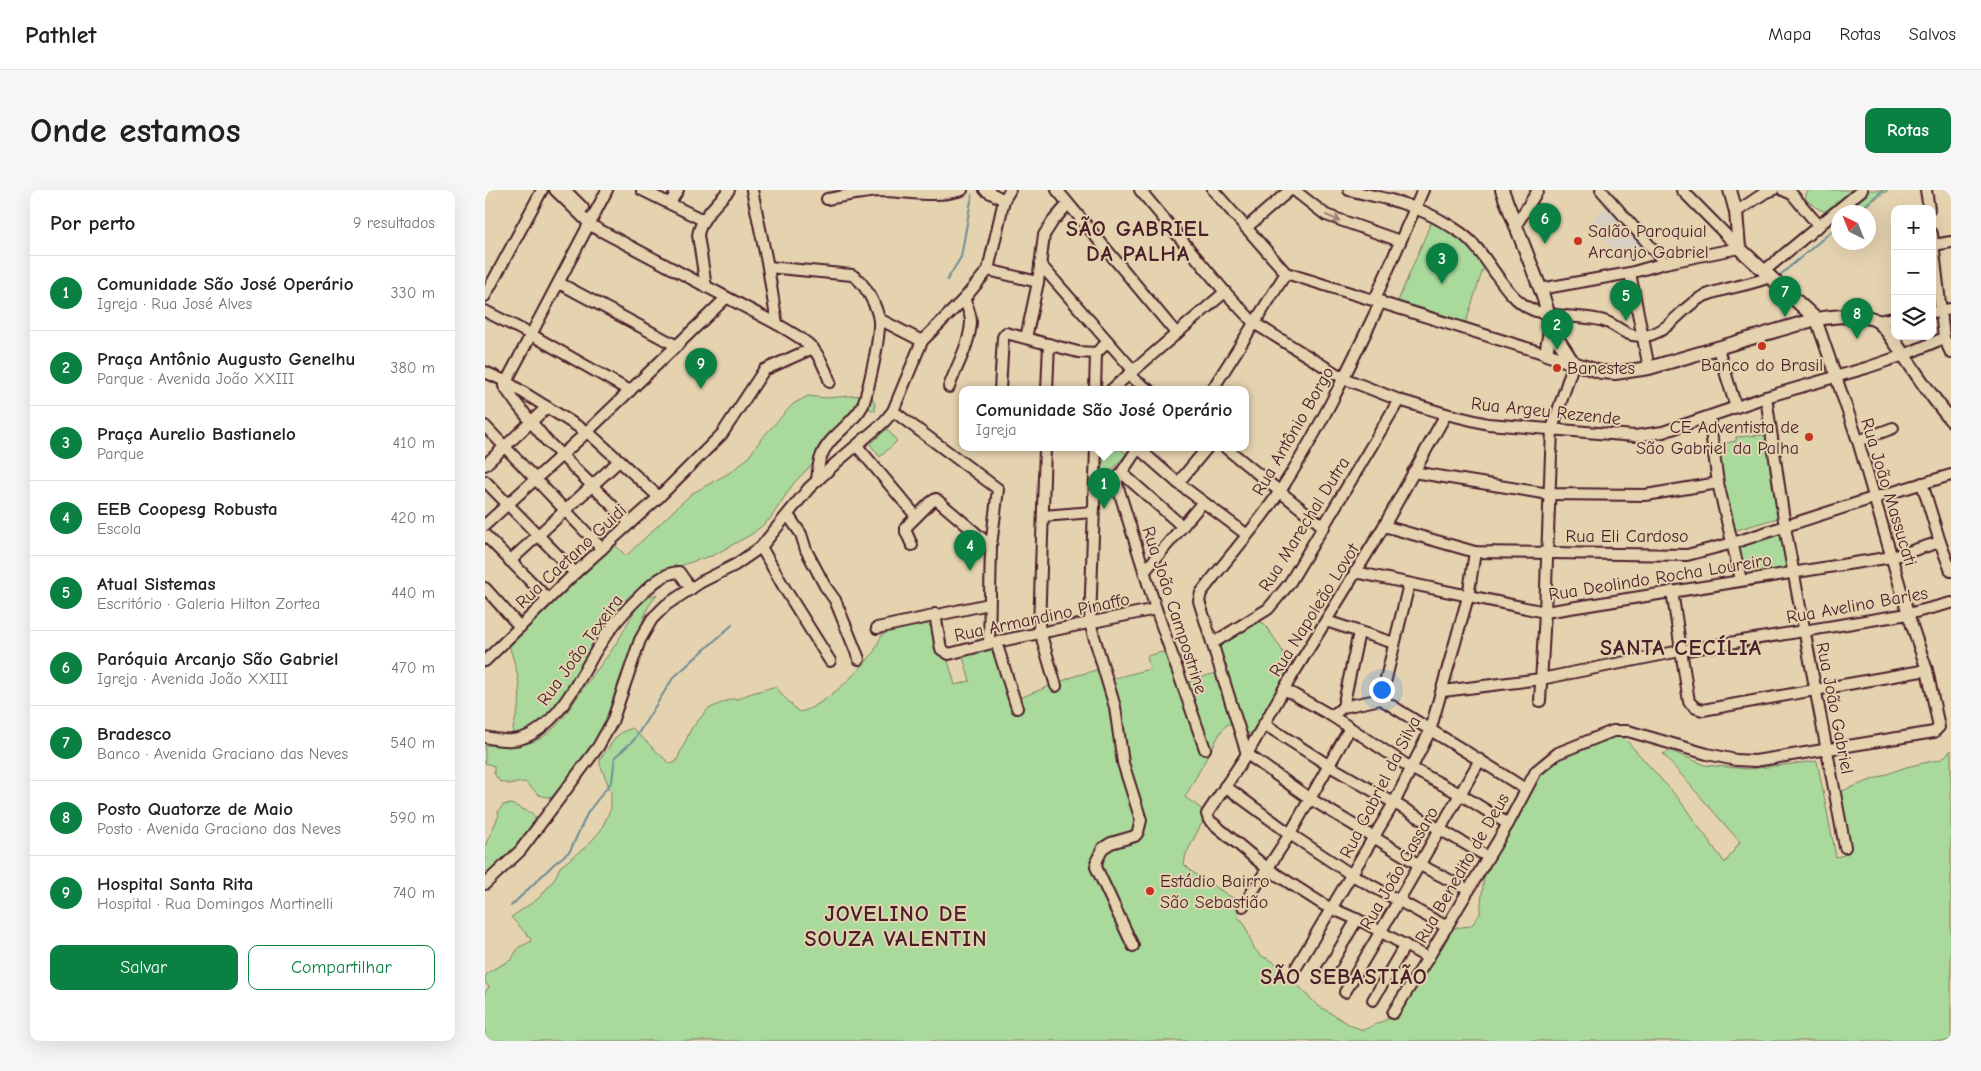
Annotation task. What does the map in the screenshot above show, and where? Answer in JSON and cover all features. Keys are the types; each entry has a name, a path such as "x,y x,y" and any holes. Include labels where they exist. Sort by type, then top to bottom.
{"main road":[{"path":"1502,190 1540,289 1549,319 1559,343 1573,362"},
{"path":"1730,190 1736,212 1741,251 1817,319"},
{"path":"1549,319 1546,354 1601,372 1615,373 1649,368 1817,319 1845,316 1877,321 1951,420"}],"street":[{"path":"485,296 542,190"},
{"path":"555,190 590,221 706,287 777,324 813,348 821,359 829,382"},
{"path":"565,190 590,221"},
{"path":"607,190 504,386 531,423 630,523"},
{"path":"642,190 703,220"},
{"path":"670,203 678,190"},
{"path":"706,287 698,234 703,220 729,190"},
{"path":"753,190 777,324"},
{"path":"827,199 884,191 945,192 962,190"},
{"path":"985,190 1004,200"},
{"path":"485,884 520,851 598,747 611,722 640,640 652,619 666,605 735,565 761,547 817,481 884,422 893,411 922,341 964,299 988,270 1004,200 1010,190"},
{"path":"1057,190 1176,334"},
{"name":"Rua Argeu Rezende","path":"1140,190 1225,292 1254,323 1343,378 1399,400 1445,414 1488,424 1635,436 1663,432 1765,397 1904,355 1944,338"},
{"path":"1213,190 1286,273 1378,300 1546,354"},
{"path":"1246,228 1292,190 1326,215 1400,240"},
{"path":"1349,190 1414,208 1465,236 1476,247 1520,303 1549,319 1575,316 1603,320 1624,333 1642,336 1664,329 1694,302 1704,296 1757,282 1862,190"},
{"name":"Rua Antônio Borgo","path":"1213,642 1200,607 1201,593 1280,491 1343,378 1378,300 1400,240 1423,190"},
{"path":"1516,225 1539,190"},
{"path":"1601,190 1665,263"},
{"path":"1682,190 1741,251"},
{"path":"1736,212 1766,192 1773,190"},
{"path":"1783,190 1792,194 1819,226"},
{"path":"1926,190 1928,205"},
{"path":"1026,338 1038,282 1044,235 1053,221 1069,204"},
{"path":"1936,245 1951,242"},
{"path":"1935,250 1944,338 1951,353"},
{"path":"1540,289 1631,273 1665,263 1741,251"},
{"path":"1040,264 1108,342 1130,373 1145,386"},
{"path":"768,267 852,275 858,278 867,290 879,319 878,335 863,405 859,413 823,452 817,481"},
{"path":"988,270 1038,282"},
{"path":"1215,386 1286,273"},
{"path":"1631,273 1649,368"},
{"path":"559,283 677,346"},
{"path":"1115,386 1225,292"},
{"path":"485,525 587,432 727,298"},
{"path":"949,387 963,351 971,322 970,313 964,299"},
{"path":"485,312 530,334 630,391"},
{"path":"879,319 922,341"},
{"name":"Rua João Massucati","path":"1817,319 1857,440 1908,614 1927,670 1939,725 1934,732"},
{"path":"1877,321 1891,319"},
{"path":"1000,386 1003,337 1006,333 1079,352 1096,353 1108,342"},
{"path":"1047,386 1049,344"},
{"name":"Rua Caetano Guidi","path":"485,661 575,573 659,497 727,429 759,377 770,366 813,348"},
{"path":"1718,349 1736,407"},
{"path":"1095,386 1096,353"},
{"path":"1540,701 1552,429 1573,362"},
{"path":"485,372 505,381 587,432 659,497"},
{"name":"Rua João Gabriel","path":"1765,397 1793,573 1845,847"},
{"name":"Rua Marechal Dutra","path":"1213,642 1268,609 1277,600 1289,584 1399,400"},
{"path":"485,465 547,408"},
{"path":"893,411 998,488 991,546 989,604 992,642 1017,708"},
{"name":"Rua Napoleão Lovot","path":"1268,869 1209,820 1207,816 1247,754 1284,689 1385,526 1445,414"},
{"path":"1709,417 1718,483 1741,580"},
{"path":"485,426 602,549"},
{"path":"1857,440 1893,428"},
{"path":"857,446 916,516"},
{"path":"1045,451 1040,632 1056,686"},
{"path":"1096,451 1090,623 1115,707 1123,763 1141,820 1140,827 1135,836 1111,843 1103,848 1096,867 1133,946"},
{"path":"1094,497 1119,477 1136,451"},
{"path":"1141,451 1178,483 1247,534"},
{"path":"1178,483 1205,451"},
{"path":"1230,451 1323,526"},
{"path":"510,561 620,460"},
{"path":"1413,472 1549,494 1646,495 1718,483"},
{"name":"Rua Eli Cardoso","path":"1385,526 1475,552 1687,555 1733,543 1951,475"},
{"path":"1119,477 1182,526"},
{"name":"Rua João Campostrine","path":"1119,477 1156,609 1205,749"},
{"path":"485,481 575,573"},
{"path":"1922,483 1951,571"},
{"path":"912,545 906,530 907,525 936,499 991,546"},
{"path":"1145,572 1203,502"},
{"path":"1043,516 1093,512"},
{"path":"788,515 801,534 806,550 825,586 835,600 859,658"},
{"path":"485,535 548,599"},
{"name":"Rua Deolindo Rocha Loureiro","path":"1355,572 1545,612 1892,556 1940,542"},
{"path":"761,547 830,661"},
{"name":"Rua Gabriel da Silva","path":"1297,966 1394,803 1430,731 1443,691 1468,596 1475,552"},
{"name":"Rua João Texeira","path":"485,737 503,740 518,739 533,733 548,721 571,694 613,626 634,601 659,580 668,574 679,572 691,589"},
{"path":"1381,699 1409,584"},
{"path":"485,588 520,626"},
{"path":"1672,592 1689,702 1695,708 1703,710 1927,670"},
{"name":"Rua Avelino Barles","path":"1443,691 1541,679 1680,651 1908,614 1951,603"},
{"path":"877,628 935,614 989,604"},
{"name":"Rua Armandino Pinaffo","path":"935,614 941,649 946,654 952,654 992,642 1156,609"},
{"path":"1326,621 1394,642"},
{"path":"1343,707 1359,632"},
{"path":"1213,642 1247,754 1309,798 1418,864 1469,890"},
{"path":"1284,689 1333,716 1411,768 1460,794 1509,824"},
{"path":"1333,716 1343,707 1381,699 1430,731 1459,746 1525,790"},
{"path":"1264,724 1328,765 1488,857"},
{"path":"1243,906 1268,869 1350,728"},
{"name":"Rua Benedito de Deus","path":"1393,1013 1429,958 1509,824 1536,771 1558,753 1613,731 1628,731 1736,760 1755,761 1934,732"},
{"name":"Rua João Cassaro","path":"1345,992 1480,760"},
{"path":"1225,786 1289,834 1352,875 1447,927"},
{"path":"1268,869 1331,908 1357,919 1429,958"},
{"path":"1324,976 1357,919"},
{"path":"1373,1000 1405,945"}],"shaded area":[{"path":"1607,206 1647,251 1633,263 1624,259 1625,256 1616,252 1589,223"}],"green space":[{"path":"1808,190 1888,190 1866,205 1831,205 1831,212 1815,207 1805,198"},
{"path":"1432,220 1449,229 1468,243 1484,266 1466,322 1398,301"},
{"path":"808,396 826,398 872,396 875,411 867,408 793,484 770,519 752,534 714,555 660,572 628,597 612,618 570,689 543,721 529,730 512,736 519,705 520,690 509,645 615,545 626,556 691,494 729,473 748,458 761,439 793,404"},
{"path":"887,429 897,441 880,457 870,444"},
{"path":"1766,435 1781,517 1733,531 1717,445 1736,441 1736,437"},
{"path":"1104,451 1122,451 1127,454 1101,481"},
{"path":"1780,533 1789,570 1744,575 1737,547"},
{"path":"657,594 648,607 603,728 587,756 551,798 539,795 525,782 509,784 499,781 494,773 494,766 485,763 485,745 507,746 527,744 548,734 566,713 612,650 634,612 643,601"},
{"path":"921,620 933,628 940,654 947,657 955,685 970,681 962,654 998,643 1017,699 1075,676 1107,667 1111,679 1150,669 1147,656 1163,652 1182,678 1188,682 1218,672 1215,648 1257,622 1262,622 1282,651 1289,671 1253,736 1237,726 1228,724 1222,730 1185,797 1207,813 1186,854 1184,864 1192,872 1236,900 1239,919 1243,921 1254,948 1260,955 1274,962 1317,1005 1352,1026 1363,1030 1392,1017 1445,936 1453,928 1471,926 1480,914 1484,876 1498,851 1496,841 1530,774 1543,758 1618,731 1678,798 1725,863 1740,842 1663,754 1671,751 1705,765 1749,769 1817,761 1836,857 1844,855 1839,792 1906,767 1942,759 1951,750 1951,1041 485,1041 485,992 489,987 485,982 485,977 490,971 511,960 519,947 530,942 531,939 511,917 538,899 554,880 560,867 587,846 601,830 611,808 611,792 600,764 600,759 617,736 632,728 670,764 676,762 691,729 708,709 731,699 737,699 776,686 799,712 808,709 829,697 850,679 873,653 881,637 888,630 901,624"},
{"path":"511,804 532,813 536,820 502,863 485,879 485,846 499,815 498,812 503,805"}],"waterway":[{"path":"1866,205 1883,190"},
{"path":"947,280 961,257 972,195"},
{"path":"1779,276 1831,232"},
{"path":"511,906 570,851 588,812 612,781 615,757 634,740 673,678 732,625"}],"place":[{"name":"Salão Paroquial Arcanjo Gabriel","path":"1578,241"},
{"name":"Paróquia Arcanjo São Gabriel","path":"1545,244"},
{"name":"Praça Aurelio Bastianelo","path":"1442,284"},
{"name":"Bradesco","path":"1785,317"},
{"name":"Atual Sistemas","path":"1626,321"},
{"name":"Posto Quatorze de Maio","path":"1857,339"},
{"name":"Banco do Brasil","path":"1762,346"},
{"name":"Praça Antônio Augusto Genelhu","path":"1557,350"},
{"name":"Banestes","path":"1557,368"},
{"name":"Hospital Santa Rita","path":"701,389"},
{"name":"CE Adventista de São Gabriel da Palha","path":"1809,437"},
{"name":"Comunidade São José Operário","path":"1104,509"},
{"name":"EEB Coopesg Robusta","path":"970,571"},
{"name":"Estádio Bairro São Sebastião","path":"1150,891"}],"district":[{"name":"SÃO GABRIEL DA PALHA","path":"1138,240"},
{"name":"SANTA CECÍLIA","path":"1681,647"},
{"name":"JOVELINO DE SOUZA VALENTIN","path":"896,926"},
{"name":"SÃO SEBASTIÃO","path":"1344,976"}]}
